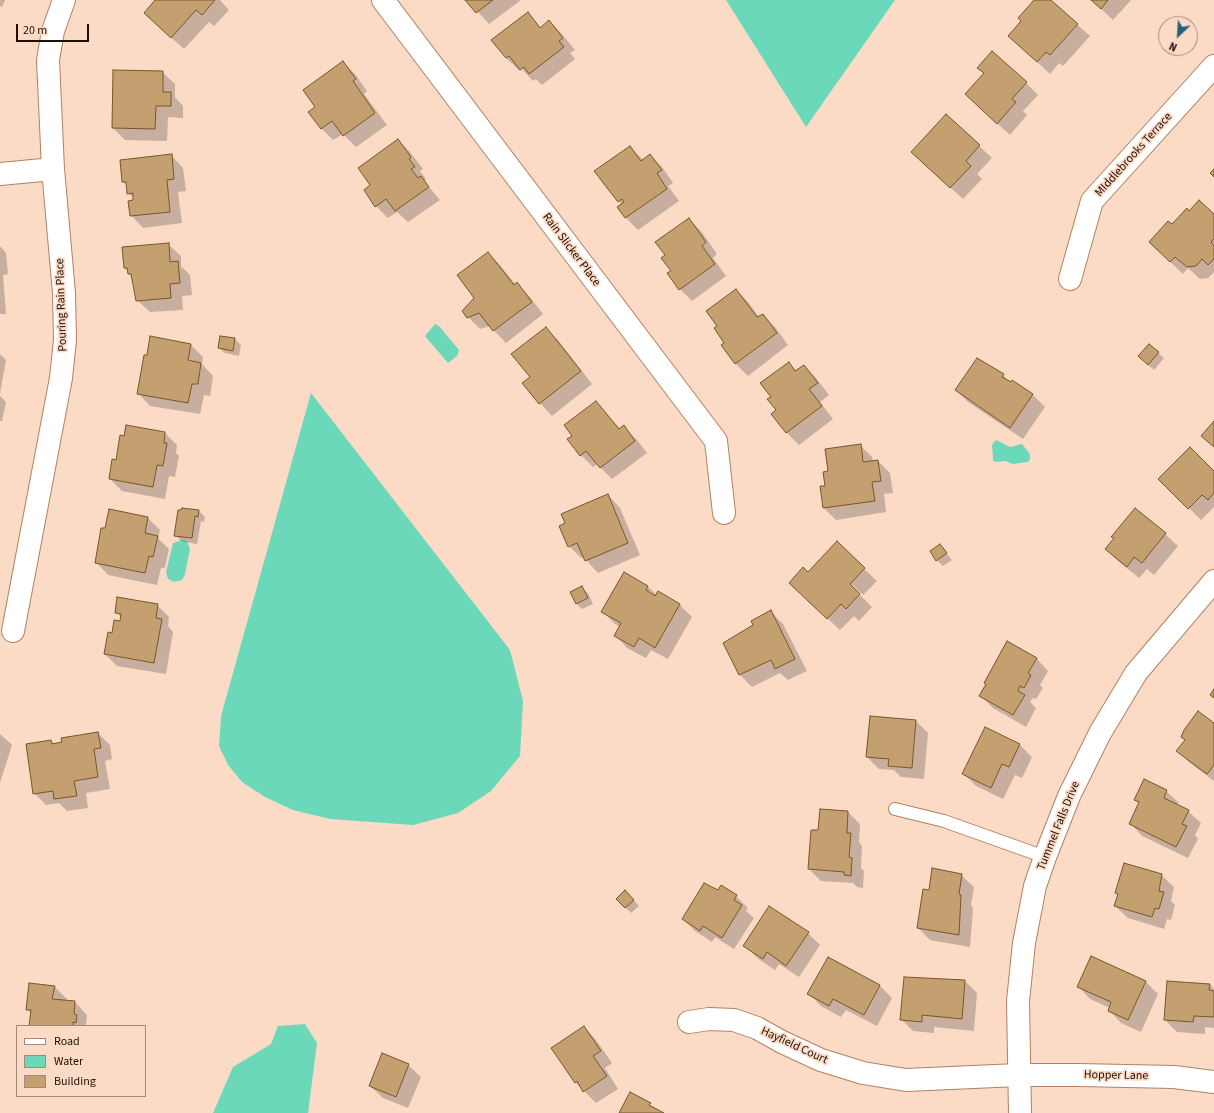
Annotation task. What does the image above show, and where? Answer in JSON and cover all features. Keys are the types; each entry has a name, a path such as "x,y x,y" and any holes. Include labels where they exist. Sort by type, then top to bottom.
{"street":[{"name":"Pouring Rain Place","path":"13,631 61,378 65,340 64,293 53,169 48,60 53,31 64,0"},
{"name":"Rain Slicker Place","path":"383,0 716,441 724,513"},
{"name":"MIddlebrooks Terrace","path":"1070,279 1092,201 1214,66"},
{"path":"0,174 53,169"},
{"name":"Tummel Falls Drive","path":"1020,1113 1018,1075 1018,1001 1024,943 1035,886 1045,857 1069,796 1096,740 1136,673 1214,580"},
{"name":"Hayfield Court","path":"689,1022 709,1019 734,1020 757,1028 782,1042 821,1060 863,1073 906,1080 1018,1075"},
{"name":"Hopper Lane","path":"1018,1075 1174,1077 1214,1082"}],"lane":[{"path":"896,809 944,821 1045,857"}],"water":[{"path":"726,0 895,0 806,127"},
{"path":"435,324 440,327 459,350 457,356 448,363 425,336"},
{"path":"311,393 510,650 523,701 520,756 491,791 458,813 413,825 330,819 293,810 265,797 242,782 228,765 219,746 221,716"},
{"path":"996,440 1010,447 1022,444 1030,454 1030,459 1028,462 1013,464 1005,461 995,462 993,460 992,445"},
{"path":"182,540 187,541 190,549 185,574 182,580 174,582 168,579 166,572 173,543"},
{"path":"305,1024 317,1043 308,1113 213,1113 233,1067 271,1044 278,1026"}],"building":[{"path":"155,0 215,0 202,15 196,10 171,38 144,13"},
{"path":"465,0 493,0 476,13"},
{"path":"1034,0 1051,0 1078,24 1050,55 1046,52 1037,62 1008,36 1021,21 1018,18"},
{"path":"1091,0 1108,0 1101,9"},
{"path":"528,12 540,28 549,20 563,38 559,41 564,47 529,74 524,67 520,70 509,56 506,58 491,40"},
{"path":"992,51 1027,82 1012,99 1016,102 997,124 965,94 984,73 977,68"},
{"path":"343,61 356,79 353,81 375,113 343,136 332,121 321,129 308,112 315,107 303,90"},
{"path":"113,70 163,71 163,92 171,92 171,106 156,106 155,129 112,128"},
{"path":"946,114 980,145 966,161 971,166 950,188 911,152"},
{"path":"398,139 411,157 409,159 415,167 411,169 418,178 421,176 429,187 395,211 386,199 375,207 364,190 370,185 358,168"},
{"path":"630,146 641,161 650,154 662,170 657,173 667,189 625,218 617,207 624,202 622,199 618,202 594,171"},
{"path":"172,154 174,179 167,180 170,212 130,216 128,201 133,200 133,193 127,194 126,182 122,182 120,160"},
{"path":"1214,169 1214,177 1210,173"},
{"path":"1199,200 1214,214 1214,239 1211,242 1214,245 1214,259 1208,265 1202,259 1196,266 1187,267 1175,257 1170,262 1149,242 1168,221 1172,224 1187,208 1189,211"},
{"path":"689,218 706,242 702,246 715,264 679,290 667,273 671,271 661,258 665,255 655,242"},
{"path":"169,243 170,262 178,261 180,283 170,284 171,298 136,301 131,274 128,274 127,268 124,268 122,247"},
{"path":"488,252 514,285 517,282 532,302 493,331 479,313 467,318 462,311 474,298 457,275"},
{"path":"736,289 757,317 763,314 777,333 735,364 721,345 724,343 714,328 717,326 706,311"},
{"path":"546,327 581,371 539,404 522,383 530,377 511,354"},
{"path":"150,336 191,344 188,360 201,363 198,384 192,384 188,403 137,394 144,355 147,355"},
{"path":"220,336 235,338 233,351 218,348"},
{"path":"1149,344 1159,352 1148,365 1138,356"},
{"path":"977,358 1004,374 1002,377 1011,382 1012,380 1033,394 1010,428 955,390"},
{"path":"789,362 795,371 804,365 818,383 809,389 822,406 786,433 771,414 776,410 767,399 771,397 760,383"},
{"path":"596,401 619,429 624,425 635,441 600,468 586,451 580,456 567,439 572,436 564,425"},
{"path":"1214,421 1214,447 1201,436"},
{"path":"126,425 165,432 164,443 167,443 163,466 157,465 153,487 109,479 112,459 116,460 120,435 124,436"},
{"path":"861,444 863,462 878,460 881,481 872,482 875,501 823,508 820,486 825,486 823,472 828,471 825,449"},
{"path":"1190,447 1214,471 1214,493 1208,500 1202,495 1188,509 1158,479"},
{"path":"608,494 628,543 585,561 577,543 568,547 559,526 565,523 561,514"},
{"path":"182,508 199,510 198,517 195,516 192,538 174,536 178,510 181,510"},
{"path":"1135,508 1166,533 1142,563 1134,557 1127,567 1105,549 1114,538 1111,537"},
{"path":"109,509 148,517 145,533 158,536 153,557 149,556 145,573 95,563 101,528 105,528"},
{"path":"837,541 865,568 850,584 860,594 846,609 841,604 827,619 789,583 803,567 808,572"},
{"path":"940,544 947,553 936,561 930,551"},
{"path":"624,572 648,586 646,590 655,596 658,591 680,604 655,648 639,638 634,647 614,636 621,623 601,612"},
{"path":"582,586 588,598 576,604 570,592"},
{"path":"117,597 158,604 156,618 162,619 154,663 104,654 108,632 112,633 114,620 120,621 121,614 115,613"},
{"path":"771,610 795,659 775,669 771,660 739,675 723,643 753,625 751,621"},
{"path":"1007,641 1037,658 1028,673 1031,675 1024,688 1020,686 1018,691 1025,695 1013,715 979,696 986,684 984,683"},
{"path":"1214,689 1214,698 1210,695"},
{"path":"1198,711 1214,723 1214,765 1207,774 1176,751 1185,740 1181,737 1184,730"},
{"path":"870,716 916,720 912,768 888,766 889,759 866,757"},
{"path":"985,727 1020,744 1009,767 1002,764 991,788 962,774"},
{"path":"98,732 101,748 94,749 98,777 74,781 77,796 54,799 53,791 33,794 26,744 51,740 52,744 62,742 61,738"},
{"path":"1144,779 1167,790 1164,798 1189,810 1182,824 1187,826 1176,847 1129,824 1139,802 1134,800"},
{"path":"820,809 848,811 847,833 851,833 849,857 852,858 851,876 844,875 844,872 808,869 811,830 818,830"},
{"path":"1124,863 1162,874 1159,891 1164,892 1159,909 1155,908 1152,917 1114,906 1118,894 1115,893"},
{"path":"932,868 962,874 959,894 961,895 959,935 917,928 923,889 929,890"},
{"path":"704,883 718,890 721,885 737,895 734,900 742,905 722,938 703,926 700,931 682,919"},
{"path":"625,890 634,900 625,908 616,899"},
{"path":"769,906 809,932 786,966 767,952 763,959 743,946"},
{"path":"1091,956 1146,981 1128,1020 1108,1011 1111,1002 1077,987"},
{"path":"828,957 880,985 864,1015 833,999 829,1006 807,994"},
{"path":"904,977 965,980 962,1019 922,1015 922,1022 900,1020"},
{"path":"1167,981 1210,984 1209,990 1214,991 1214,1017 1194,1016 1193,1022 1164,1020"},
{"path":"29,983 55,986 52,999 75,1001 74,1014 77,1015 76,1023 73,1022 73,1025 29,1025 31,1010 26,1010"},
{"path":"584,1026 601,1051 593,1056 607,1076 583,1092 577,1081 575,1083 551,1048"},
{"path":"382,1053 409,1064 396,1097 369,1086"},
{"path":"630,1092 651,1103 649,1105 664,1113 619,1113"}]}
